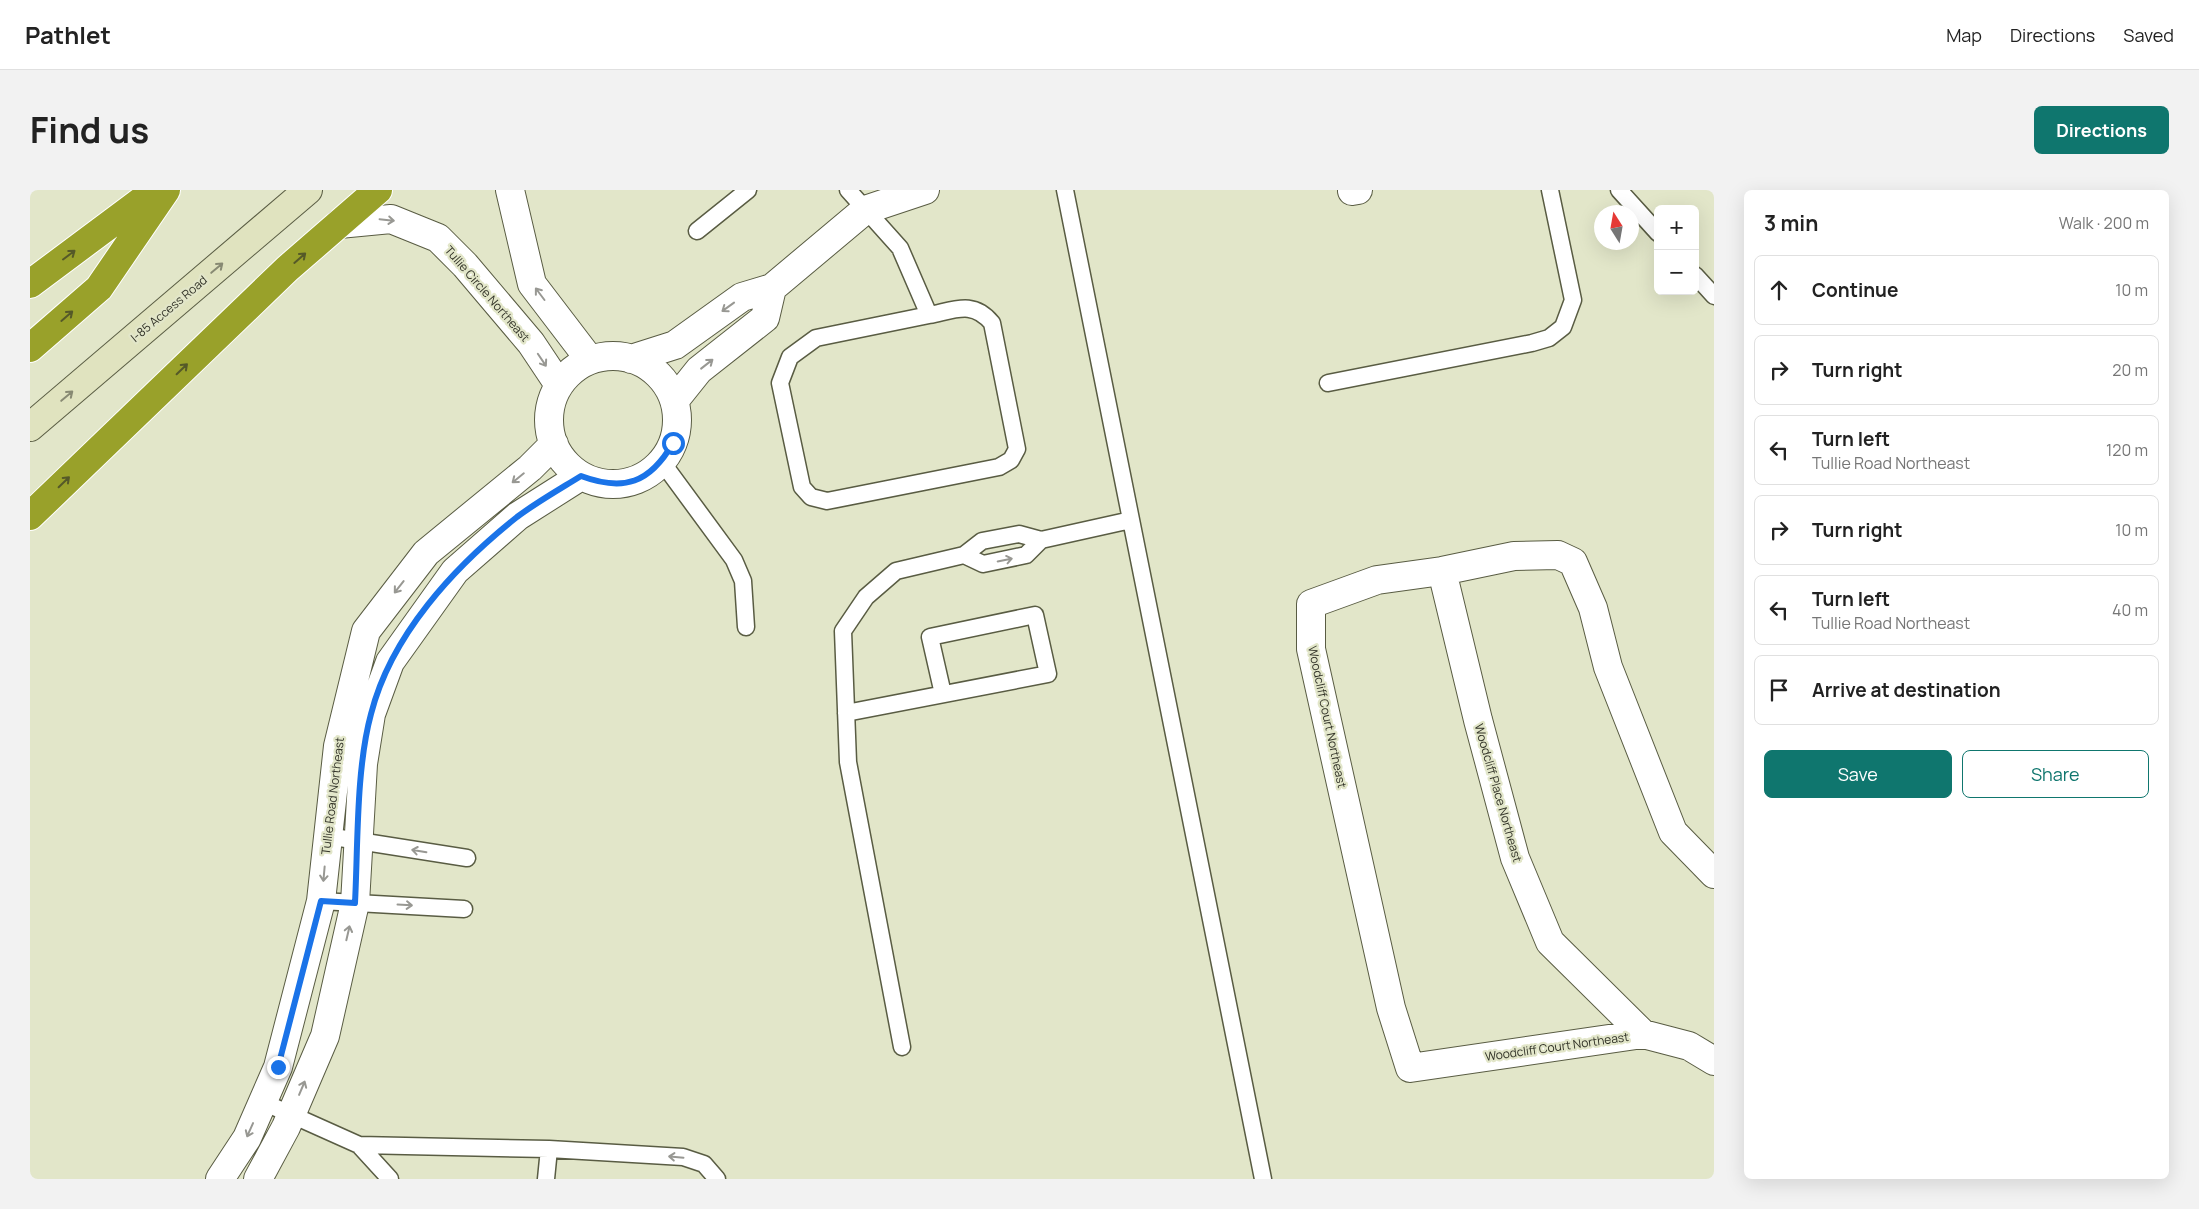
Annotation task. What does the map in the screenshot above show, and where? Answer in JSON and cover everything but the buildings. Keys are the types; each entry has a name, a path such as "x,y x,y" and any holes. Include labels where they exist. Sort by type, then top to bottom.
{"highway":[{"path":"30,284 156,190"},
{"path":"30,348 99,288 166,190"},
{"path":"30,516 287,269 378,190"}],"main road":[{"name":"I-85 Access Road","path":"30,427 308,190"}],"street":[{"path":"510,190 532,284 590,360"},
{"path":"631,359 676,345 742,297 772,288 857,200 925,190"},
{"name":"Tullie Circle Northeast","path":"339,224 391,219 438,238 465,265 531,343 559,386"},
{"path":"674,400 699,370 765,318 772,288"},
{"path":"610,356 631,359 649,367 664,380 674,400 678,422 673,443 662,462 648,476 624,484 602,484 581,476 564,462 554,444 549,424 551,404 559,386 573,370 590,360 610,356"},
{"name":"Tullie Road Northeast","path":"220,1179 247,1138 278,1067 321,901 338,746 366,631 426,553 530,468 554,444"},
{"name":"Tullie Road Northeast","path":"258,1179 291,1114 325,1036 355,903 363,764 371,714 390,662 455,571 518,516 581,476"},
{"name":"Woodcliff Court Northeast","path":"1714,874 1673,832 1608,667 1593,608 1573,562 1558,555 1514,556 1442,571 1377,580 1310,604 1311,649 1391,1008 1410,1068 1643,1034 1689,1046 1714,1061"},
{"name":"Woodcliff Place Northeast","path":"1442,571 1478,720 1515,858 1550,942 1643,1034"}],"lane":[{"path":"697,231 748,190"},
{"path":"1065,190 1263,1179"},
{"path":"1328,383 1532,343 1549,338 1563,327 1573,300 1550,190"},
{"path":"1619,190 1654,229"},
{"path":"857,200 900,248 929,314"},
{"path":"1699,279 1714,296"},
{"path":"968,307 983,312 992,323 1017,449 1010,460 999,467 827,501 811,497 802,487 780,383 790,357 816,338 929,314 968,307"},
{"path":"662,462 734,560 743,581 746,627"},
{"path":"902,1047 848,762 843,631 866,597 896,571 964,555 982,541 1019,534 1041,540 1131,520"},
{"path":"964,555 983,564 1009,559 1026,555 1041,540"},
{"path":"846,713 1048,674 1035,615 930,637 943,694"},
{"path":"327,836 468,858"},
{"path":"321,901 464,908"},
{"path":"263,1102 359,1145 390,1179"},
{"path":"359,1145 549,1149 683,1157 704,1164 717,1179"},
{"path":"546,1179 549,1149"}],"route":[{"path":"278,1067 321,901 355,903 363,764 371,714 390,662 455,571 518,516 581,476 602,484 624,484 648,476 662,462 673,443"}]}
